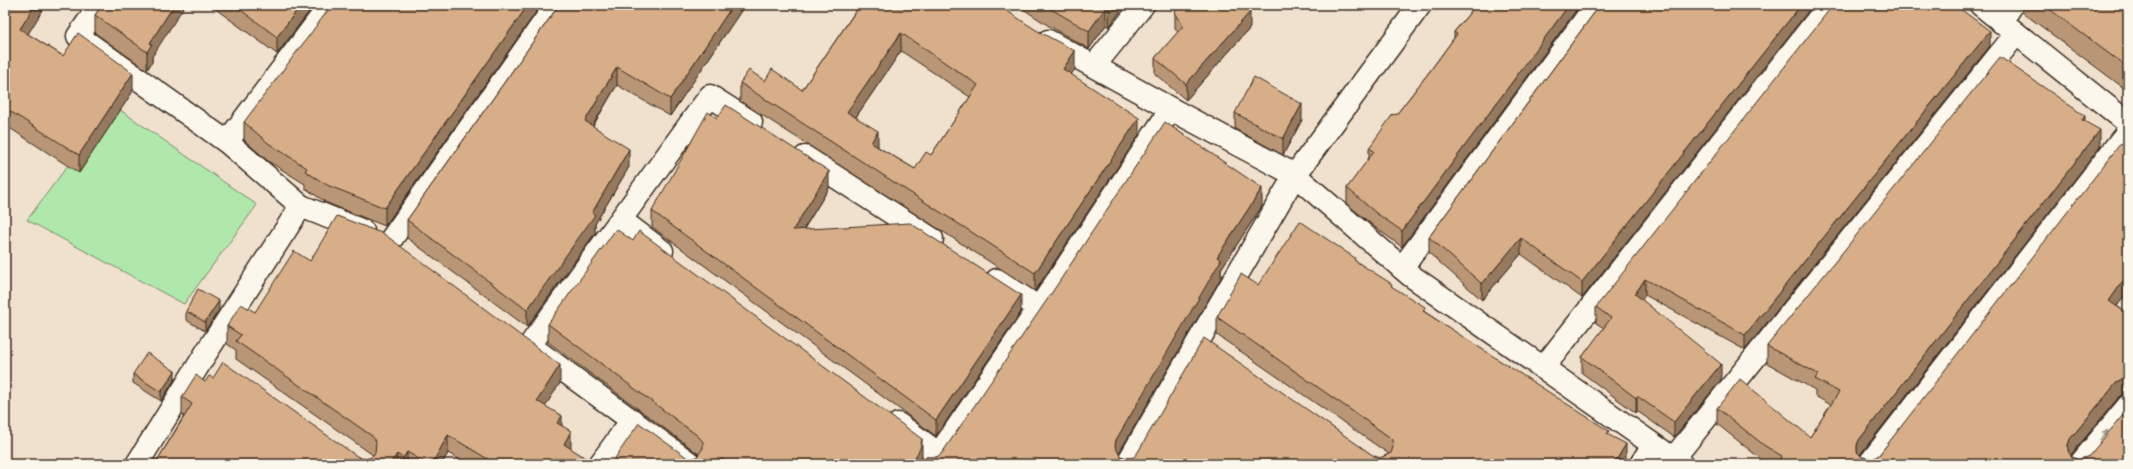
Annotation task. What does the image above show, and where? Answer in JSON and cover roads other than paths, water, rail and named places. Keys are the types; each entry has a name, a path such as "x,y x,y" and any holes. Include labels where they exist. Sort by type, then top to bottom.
{"street":[{"path":"100,5 78,36 227,142 301,206 397,246 556,5"},
{"path":"227,142 330,5"},
{"path":"1094,66 1143,5"},
{"path":"1127,464 1207,344 1294,175 1420,5"},
{"path":"1402,268 1596,5"},
{"path":"1543,368 1829,5"},
{"path":"1981,5 2010,20 2128,123"},
{"path":"1030,29 1171,110 1294,175 1402,268 1677,461 2010,20"},
{"path":"530,345 710,96 770,135"},
{"path":"882,412 936,459 1171,110"},
{"path":"1869,464 2128,131"},
{"path":"790,148 952,252"},
{"path":"137,464 206,353 301,206"},
{"path":"620,220 678,262"},
{"path":"979,269 1039,308"},
{"path":"511,331 691,464"},
{"path":"206,353 225,366"},
{"path":"2080,464 2128,406"},
{"path":"600,464 632,420"},
{"path":"1641,464 1653,445"}]}
